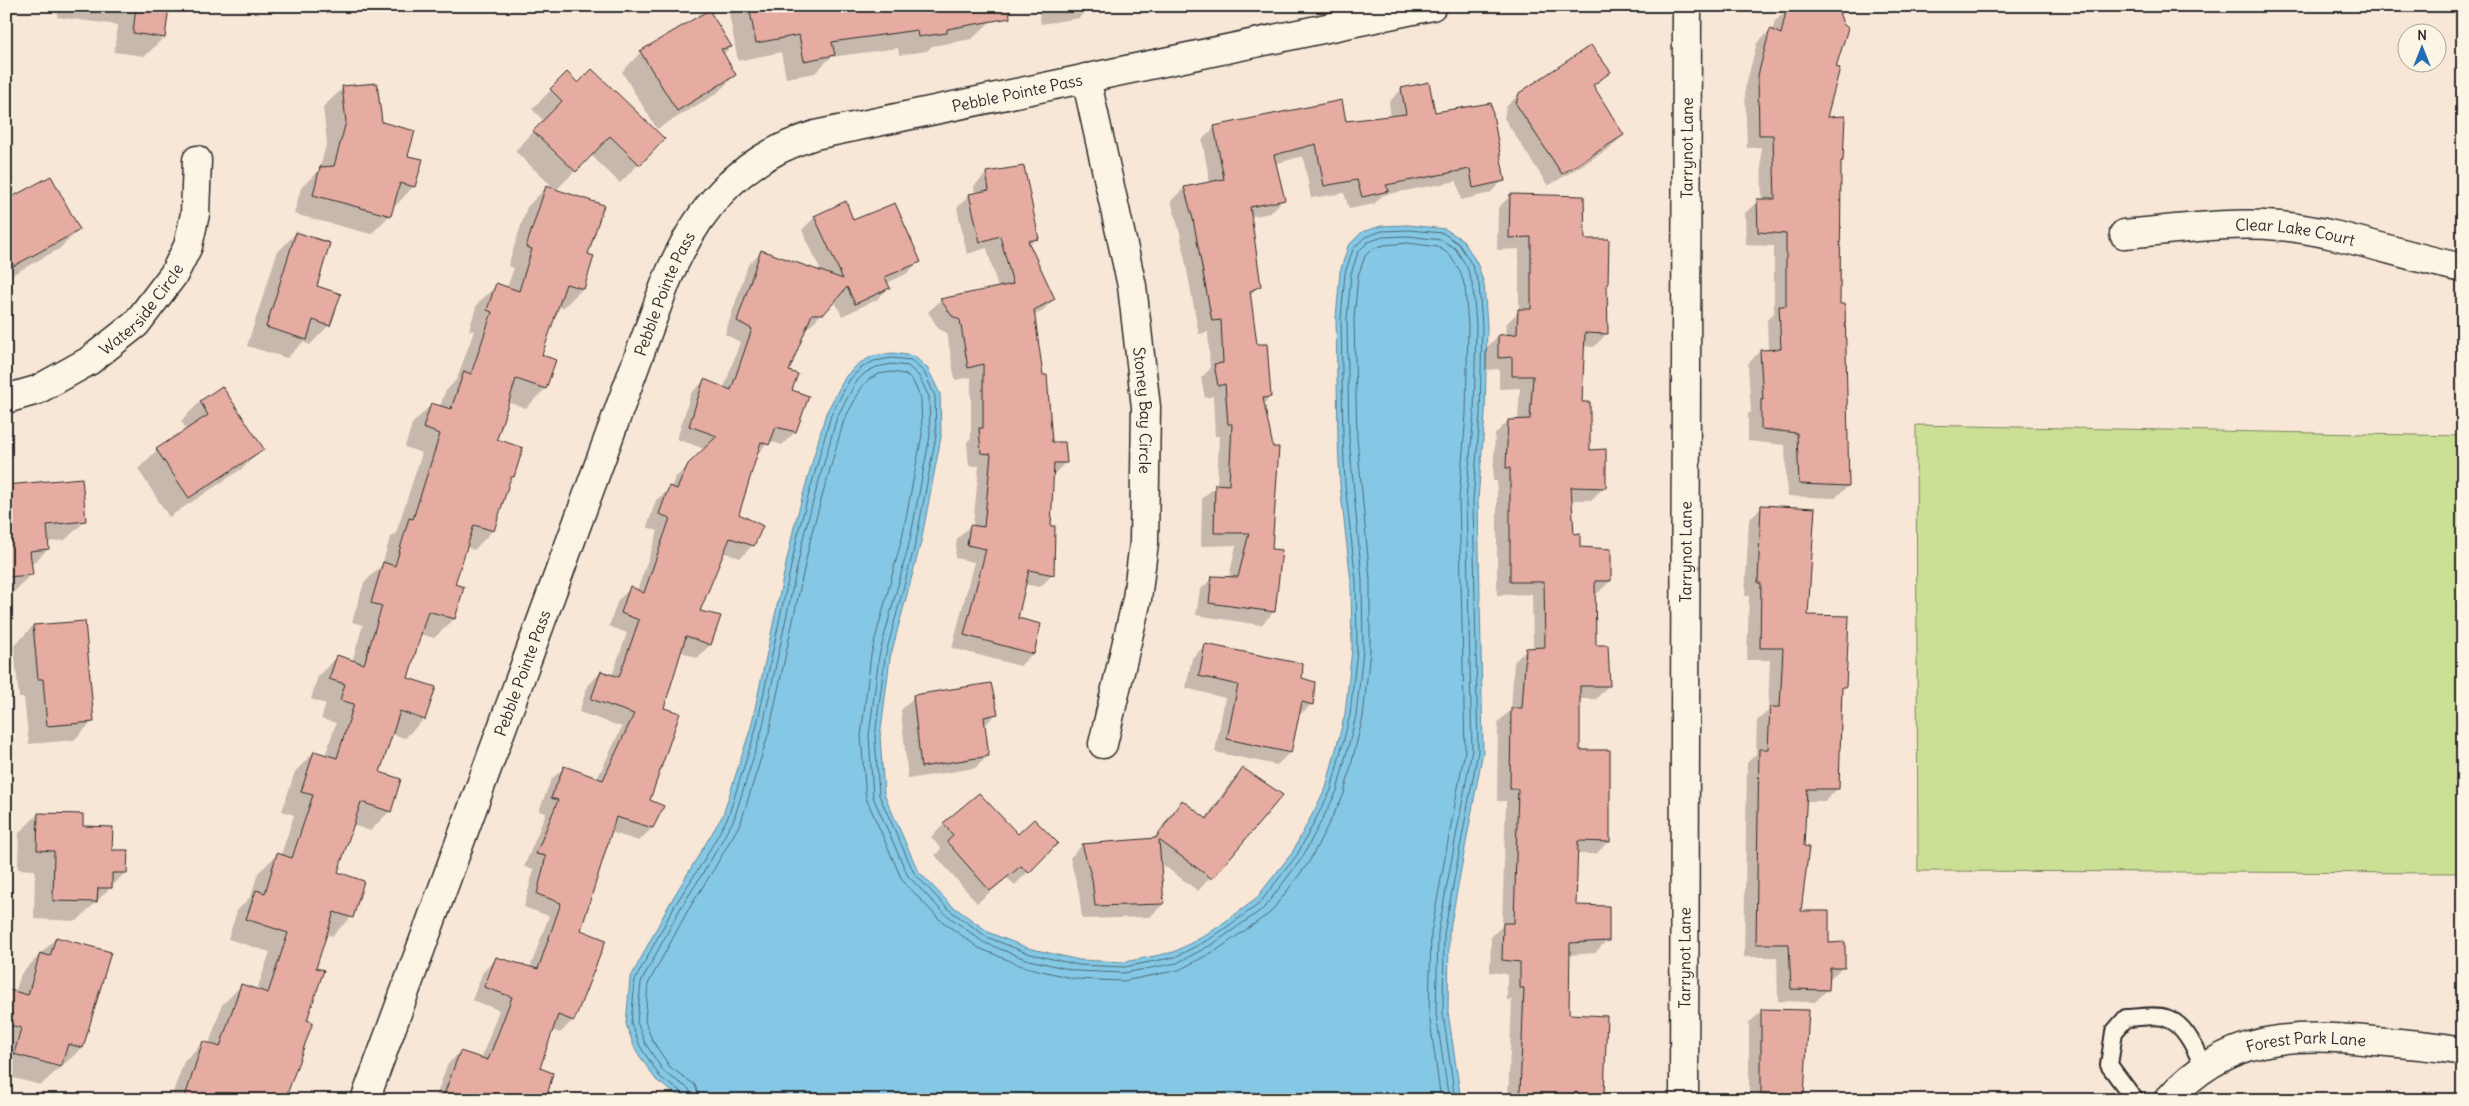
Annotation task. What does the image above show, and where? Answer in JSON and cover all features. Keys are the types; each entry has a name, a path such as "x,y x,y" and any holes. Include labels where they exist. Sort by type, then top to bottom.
{"street":[{"name":"Pebble Pointe Pass","path":"365,1100 666,282 678,254 704,210 750,167 789,143 860,125 1432,6"},
{"name":"Tarrynot Lane","path":"1684,1100 1687,6"},
{"name":"Stoney Bay Circle","path":"1086,78 1132,286 1146,407 1144,542 1137,599 1103,744"},
{"name":"Waterside Circle","path":"6,399 37,390 89,361 136,324 174,274 188,246 195,214 197,160"},
{"name":"Clear Lake Court","path":"2124,234 2245,225 2280,226 2326,234 2463,268"},
{"name":"Forest Park Lane","path":"2168,1100 2178,1089 2204,1068 2233,1052 2257,1043 2302,1036 2402,1043 2463,1051"}],"lane":[{"path":"2135,1100 2110,1065 2114,1032 2126,1018 2165,1017 2178,1024 2192,1043 2204,1068"}],"green space":[{"path":"1916,425 2463,436 2463,873 1918,871"}],"water":[{"path":"1408,225 1445,229 1463,240 1477,263 1484,284 1487,325 1485,415 1478,499 1483,751 1449,934 1448,1012 1461,1100 684,1100 656,1080 635,1049 626,1024 630,979 670,903 723,815 751,727 794,527 826,413 846,376 858,364 873,356 892,353 914,356 928,369 940,394 941,437 921,542 890,658 880,737 884,794 918,871 951,905 990,933 1028,948 1079,960 1125,962 1174,952 1208,934 1255,900 1292,853 1326,788 1345,714 1352,649 1351,581 1340,485 1338,439 1336,318 1340,272 1348,246 1362,232 1381,226"}],"building":[{"path":"136,6 169,6 165,38 133,33"},
{"path":"749,6 1009,6 1010,18 947,29 947,33 918,37 917,30 832,42 835,55 804,61 799,35 756,43"},
{"path":"1837,6 1843,24 1848,28 1836,67 1840,68 1827,117 1845,116 1843,161 1841,161 1840,304 1845,304 1849,486 1799,484 1797,433 1761,429 1761,400 1763,400 1760,350 1781,349 1779,306 1786,306 1786,234 1758,232 1757,199 1775,199 1773,135 1759,135 1758,75 1770,29 1781,34 1787,7"},
{"path":"709,10 732,47 721,49 736,75 677,111 640,51"},
{"path":"1591,45 1611,72 1593,85 1624,135 1562,174 1516,104 1519,93"},
{"path":"592,69 665,139 640,165 610,136 576,172 533,131 562,101 550,89 567,72 578,83"},
{"path":"1429,82 1435,112 1491,103 1505,181 1473,188 1470,169 1386,185 1389,191 1362,197 1357,180 1324,186 1316,144 1274,155 1285,200 1250,207 1261,286 1250,291 1257,344 1267,344 1271,397 1263,398 1273,447 1279,447 1272,549 1282,550 1275,612 1209,603 1212,576 1238,577 1249,533 1214,533 1215,484 1229,485 1232,424 1228,424 1225,384 1218,386 1214,364 1223,363 1221,320 1212,321 1193,219 1184,187 1224,179 1214,126 1342,100 1346,121 1406,114 1401,88"},
{"path":"377,83 382,122 415,131 408,156 423,159 415,187 400,183 391,216 313,195 320,167 334,166 346,122 342,86"},
{"path":"1024,166 1039,239 1028,241 1055,299 1034,310 1043,375 1047,375 1052,442 1065,442 1067,463 1054,463 1051,526 1055,526 1054,575 1029,570 1018,618 1041,624 1034,654 964,635 986,549 967,545 970,525 984,527 991,454 981,453 979,428 983,428 983,364 968,368 960,320 952,316 940,299 1013,284 1000,236 980,242 969,194 989,190 986,172"},
{"path":"51,176 80,230 6,270 6,200"},
{"path":"546,186 604,205 588,254 594,256 584,289 566,284 542,355 556,360 546,389 516,379 497,439 523,448 514,477 511,477 494,531 474,525 455,584 464,587 455,619 428,611 408,678 436,687 425,720 400,711 380,772 401,779 391,812 361,802 338,872 364,881 353,918 334,912 316,968 324,970 307,1020 313,1022 285,1100 184,1100 203,1041 220,1047 241,984 268,993 288,933 246,919 256,890 265,893 277,853 292,858 313,795 301,792 314,751 337,758 354,704 340,700 345,684 329,679 337,655 364,664 382,606 371,603 383,562 395,566 409,518 413,519 440,434 423,428 431,403 451,409 464,371 471,374 492,312 487,310 496,283 519,291 532,249 526,247"},
{"path":"1510,194 1584,196 1585,239 1609,239 1607,284 1608,334 1585,333 1582,402 1590,402 1590,450 1606,449 1606,488 1571,487 1574,534 1580,533 1580,547 1611,549 1611,581 1595,581 1596,645 1608,645 1610,686 1580,686 1580,750 1610,750 1610,842 1578,841 1576,905 1609,906 1609,941 1570,943 1569,1014 1607,1016 1604,1095 1520,1094 1524,988 1520,988 1520,962 1502,960 1503,923 1514,923 1518,789 1510,789 1511,708 1522,708 1526,648 1545,647 1544,582 1510,582 1510,468 1506,468 1508,420 1530,419 1533,376 1512,376 1512,357 1498,358 1498,335 1517,334 1518,309 1531,309 1531,237 1509,238"},
{"path":"846,201 853,220 895,203 921,262 885,277 890,288 855,304 847,287 824,314 812,314 789,371 798,374 792,390 809,396 796,432 776,427 769,445 761,442 739,514 763,526 754,546 730,538 700,611 721,616 711,645 686,636 664,708 680,713 650,800 664,806 653,828 616,817 581,930 606,940 574,1021 558,1015 540,1068 553,1073 546,1100 442,1100 460,1051 488,1060 512,997 484,987 496,957 538,969 561,903 537,894 546,856 536,854 558,800 551,798 564,766 603,780 634,714 591,699 601,671 619,677 639,620 621,613 630,586 644,593 670,518 659,514 669,486 677,489 688,464 717,436 689,426 704,379 731,390 752,329 737,321 761,250 843,279 814,216"},
{"path":"296,232 330,243 317,286 341,294 330,326 313,320 307,340 266,327"},
{"path":"222,386 264,449 189,498 156,449 208,415 200,401"},
{"path":"82,478 86,521 47,525 49,549 30,551 33,575 6,577 6,485"},
{"path":"1761,505 1815,508 1808,615 1849,616 1846,687 1842,687 1839,789 1807,789 1804,846 1809,847 1801,911 1829,911 1829,943 1845,942 1845,968 1830,968 1829,990 1791,989 1789,944 1756,944 1759,749 1768,749 1770,707 1780,707 1783,648 1760,648 1761,583 1758,583"},
{"path":"85,621 94,722 47,726 43,679 38,679 33,625"},
{"path":"1205,644 1303,664 1302,678 1315,682 1313,705 1302,702 1291,753 1227,739 1238,685 1199,676"},
{"path":"991,683 998,714 984,717 989,756 921,767 913,695"},
{"path":"1243,768 1283,795 1212,879 1159,840 1164,904 1095,906 1092,879 1082,844 1156,838 1182,800 1207,819"},
{"path":"979,793 1018,834 1034,819 1058,843 1029,873 1021,866 990,891 947,842 953,835 943,823"},
{"path":"38,813 83,814 83,826 113,827 112,850 128,850 127,873 112,873 112,888 98,888 97,902 53,901 54,851 37,850"},
{"path":"56,937 111,952 83,1048 68,1044 61,1067 14,1054 21,1028 6,1024 6,989 28,995 40,953 50,956"},
{"path":"1761,1009 1809,1010 1804,1095 1761,1094"}]}
